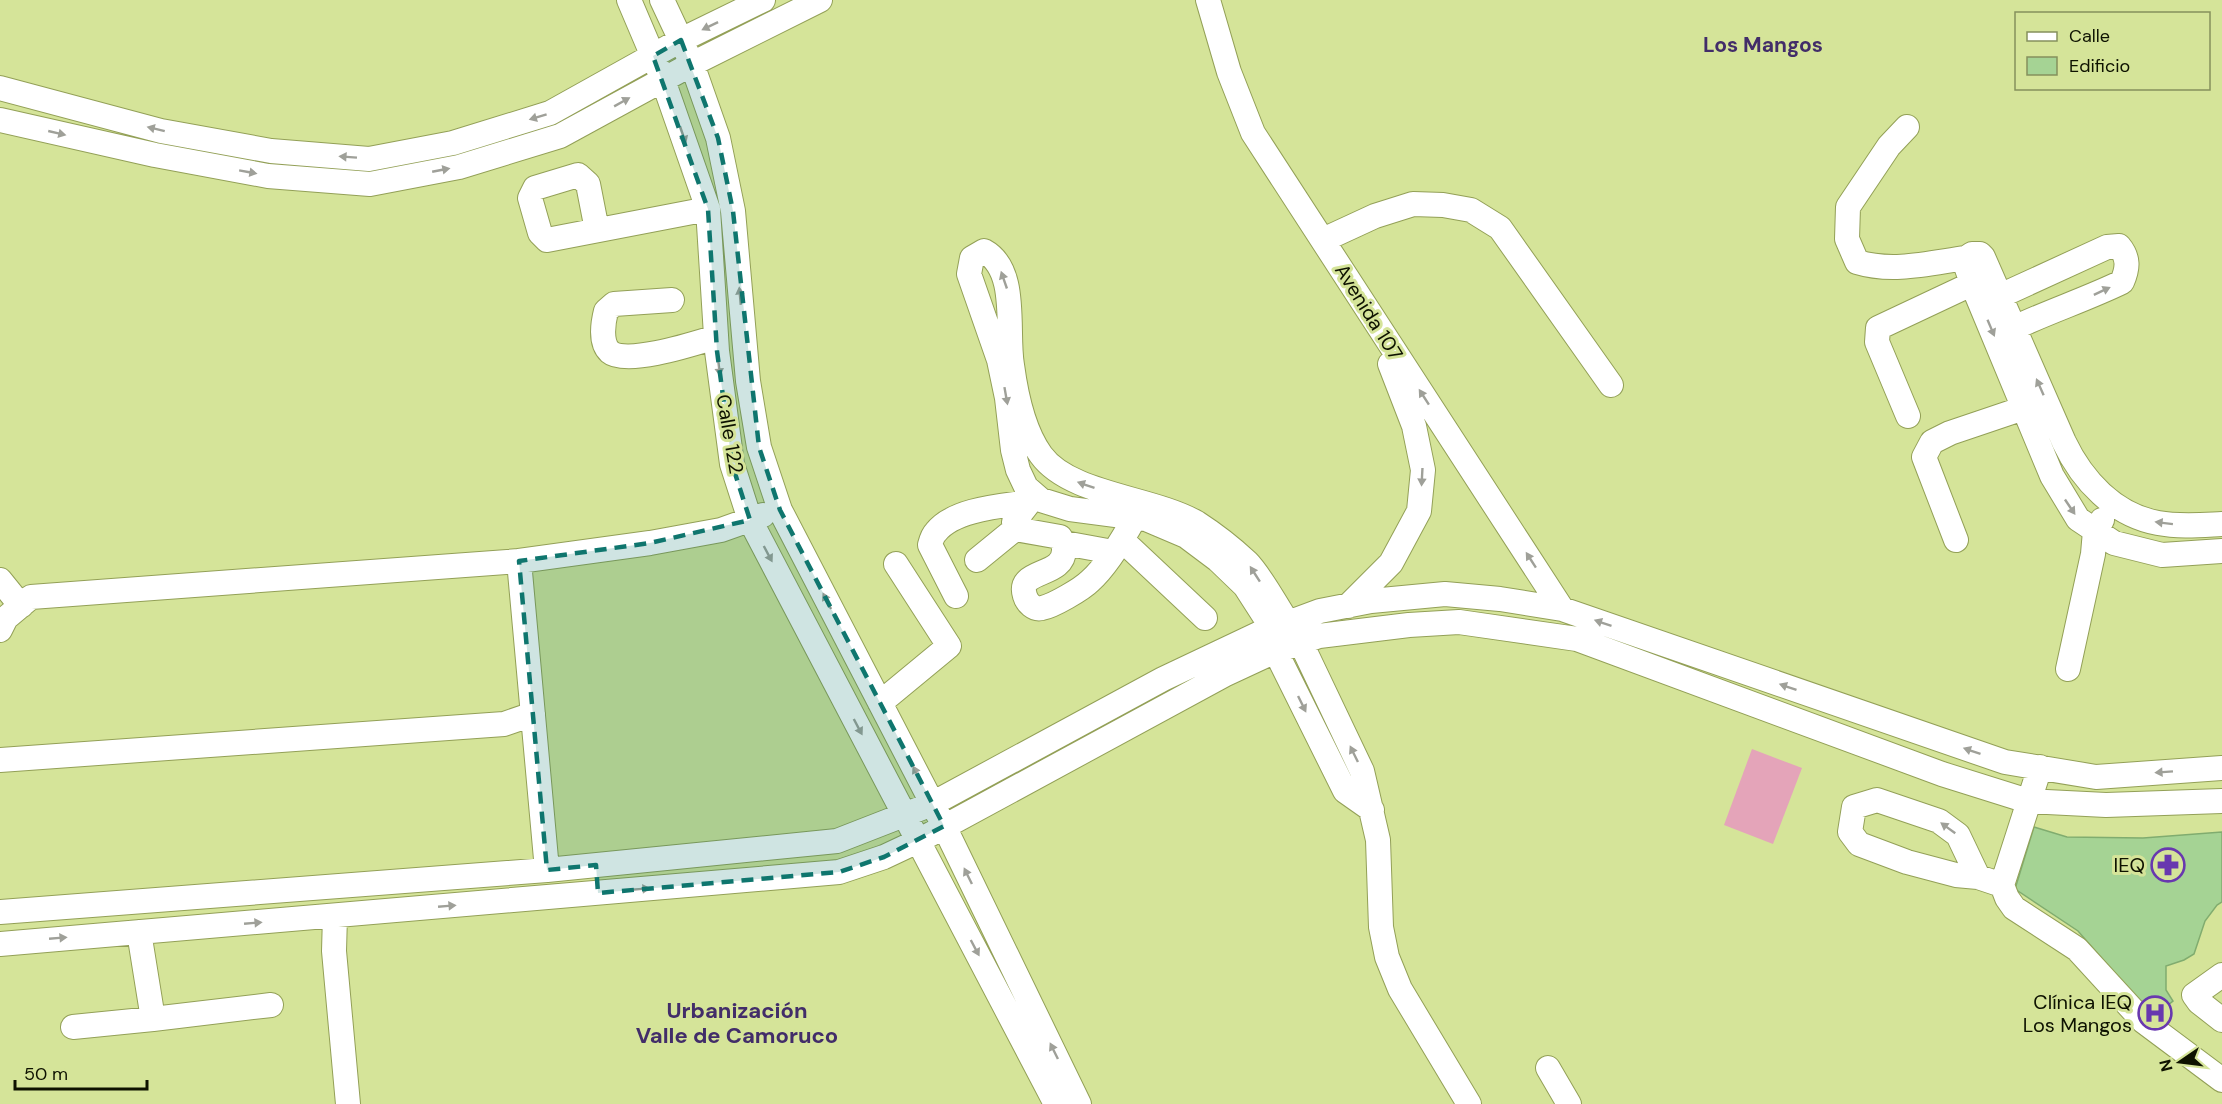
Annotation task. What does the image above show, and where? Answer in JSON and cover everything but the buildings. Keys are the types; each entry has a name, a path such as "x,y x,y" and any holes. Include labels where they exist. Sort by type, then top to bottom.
{"street":[{"name":"Calle 122","path":"629,0 663,80 708,209 716,337 732,464 750,520 1056,1104"},
{"name":"Calle 122","path":"662,0 692,64 718,138 733,211 748,381 759,447 780,510 944,825 1079,1104"},
{"path":"0,88 161,131 271,151 369,159 453,143 550,113 681,40 763,0"},
{"path":"0,120 155,155 268,176 370,184 459,167 560,136 692,64 820,0"},
{"name":"Avenida 107","path":"1208,0 1229,72 1253,133 1562,609"},
{"path":"1907,127 1889,146 1848,207 1847,239 1857,262 1871,267 1902,268 1980,254 2075,465 2091,485 2121,509 2156,523 2190,526 2222,524"},
{"path":"1323,240 1375,216 1413,204 1443,205 1471,210 1500,228 1611,385"},
{"path":"597,230 708,209"},
{"path":"2000,296 2107,247 2119,246 2126,254 2127,270 2122,282 2014,328"},
{"path":"1966,258 1965,263 1973,286 2052,476 2078,519 2114,543 2162,555 2222,551"},
{"path":"1908,416 1877,342 1878,328 1963,288 1973,286"},
{"path":"672,300 614,304 606,311 603,326 604,341 609,351 619,357 665,352 716,337"},
{"path":"1032,498 1018,470 1013,450 1001,370 998,318 1029,435 1042,456 1059,472 1083,485 1152,505 1196,523 1248,564 1345,791 1372,810"},
{"path":"1348,606 1391,563 1419,511 1424,470 1414,426 1374,322"},
{"path":"1956,540 1924,457 1932,442 1950,433 2024,408"},
{"path":"1015,529 1014,522 1032,498"},
{"path":"956,596 930,545 936,531 960,515 1032,498 1071,509 1146,519 1185,536 1218,560 1245,586 1279,634 1301,643 1329,635 1409,625 1460,622 1577,639 1942,774 2028,801 2106,805 2222,801"},
{"path":"2068,669 2096,531 2113,503"},
{"path":"0,630 6,618 31,597 519,561 721,530 780,510"},
{"path":"976,560 1015,529 1060,537 1064,543 1064,555 1059,565 1031,577 1026,581 1023,592 1027,602 1035,608 1042,608 1053,604 1089,582 1118,546 1135,517"},
{"path":"1064,543 1118,546 1206,618"},
{"path":"519,561 547,870"},
{"path":"880,703 949,646 896,564"},
{"path":"0,580 21,606"},
{"path":"0,944 839,872 884,858 918,841 1224,675 1279,634 1320,611 1445,594 1500,598 1562,609 2005,762 2096,777 2222,768"},
{"path":"0,912 547,870 837,841 932,804 1163,679 1279,634"},
{"path":"1301,643 1362,771 1378,840 1381,927 1388,957 1400,989 1469,1104"},
{"path":"0,760 504,724 533,714"},
{"path":"2040,767 2002,885 2007,898 2014,908 2077,949 2143,1022 2222,1080"},
{"path":"1978,877 1958,835 1939,821 1877,800 1854,807 1850,832 1859,844 1907,862 1956,875 1978,877 2002,885"},
{"path":"596,865 598,893"},
{"path":"335,916 334,951 348,1104"},
{"path":"139,932 153,1019"},
{"path":"2222,975 2194,994 2199,1002 2222,1020"},
{"path":"72,1027 271,1005"},
{"path":"1548,1068 1569,1104"}],"highlighted area":[{"path":"681,40 718,138 733,211 759,447 780,510 944,826 884,857 839,872 598,893 596,865 547,870 519,561 650,543 750,520 732,464 717,351 708,209 653,56"}],"shaded area":[{"path":"1752,749 1802,768 1773,844 1724,825"}],"place":[{"name":"IEQ","path":"2168,865"},
{"name":"Clínica IEQ Los Mangos","path":"2155,1013"}],"district":[{"name":"Los Mangos","path":"1763,45"},
{"name":"Urbanización Valle de Camoruco","path":"737,1022"}]}
